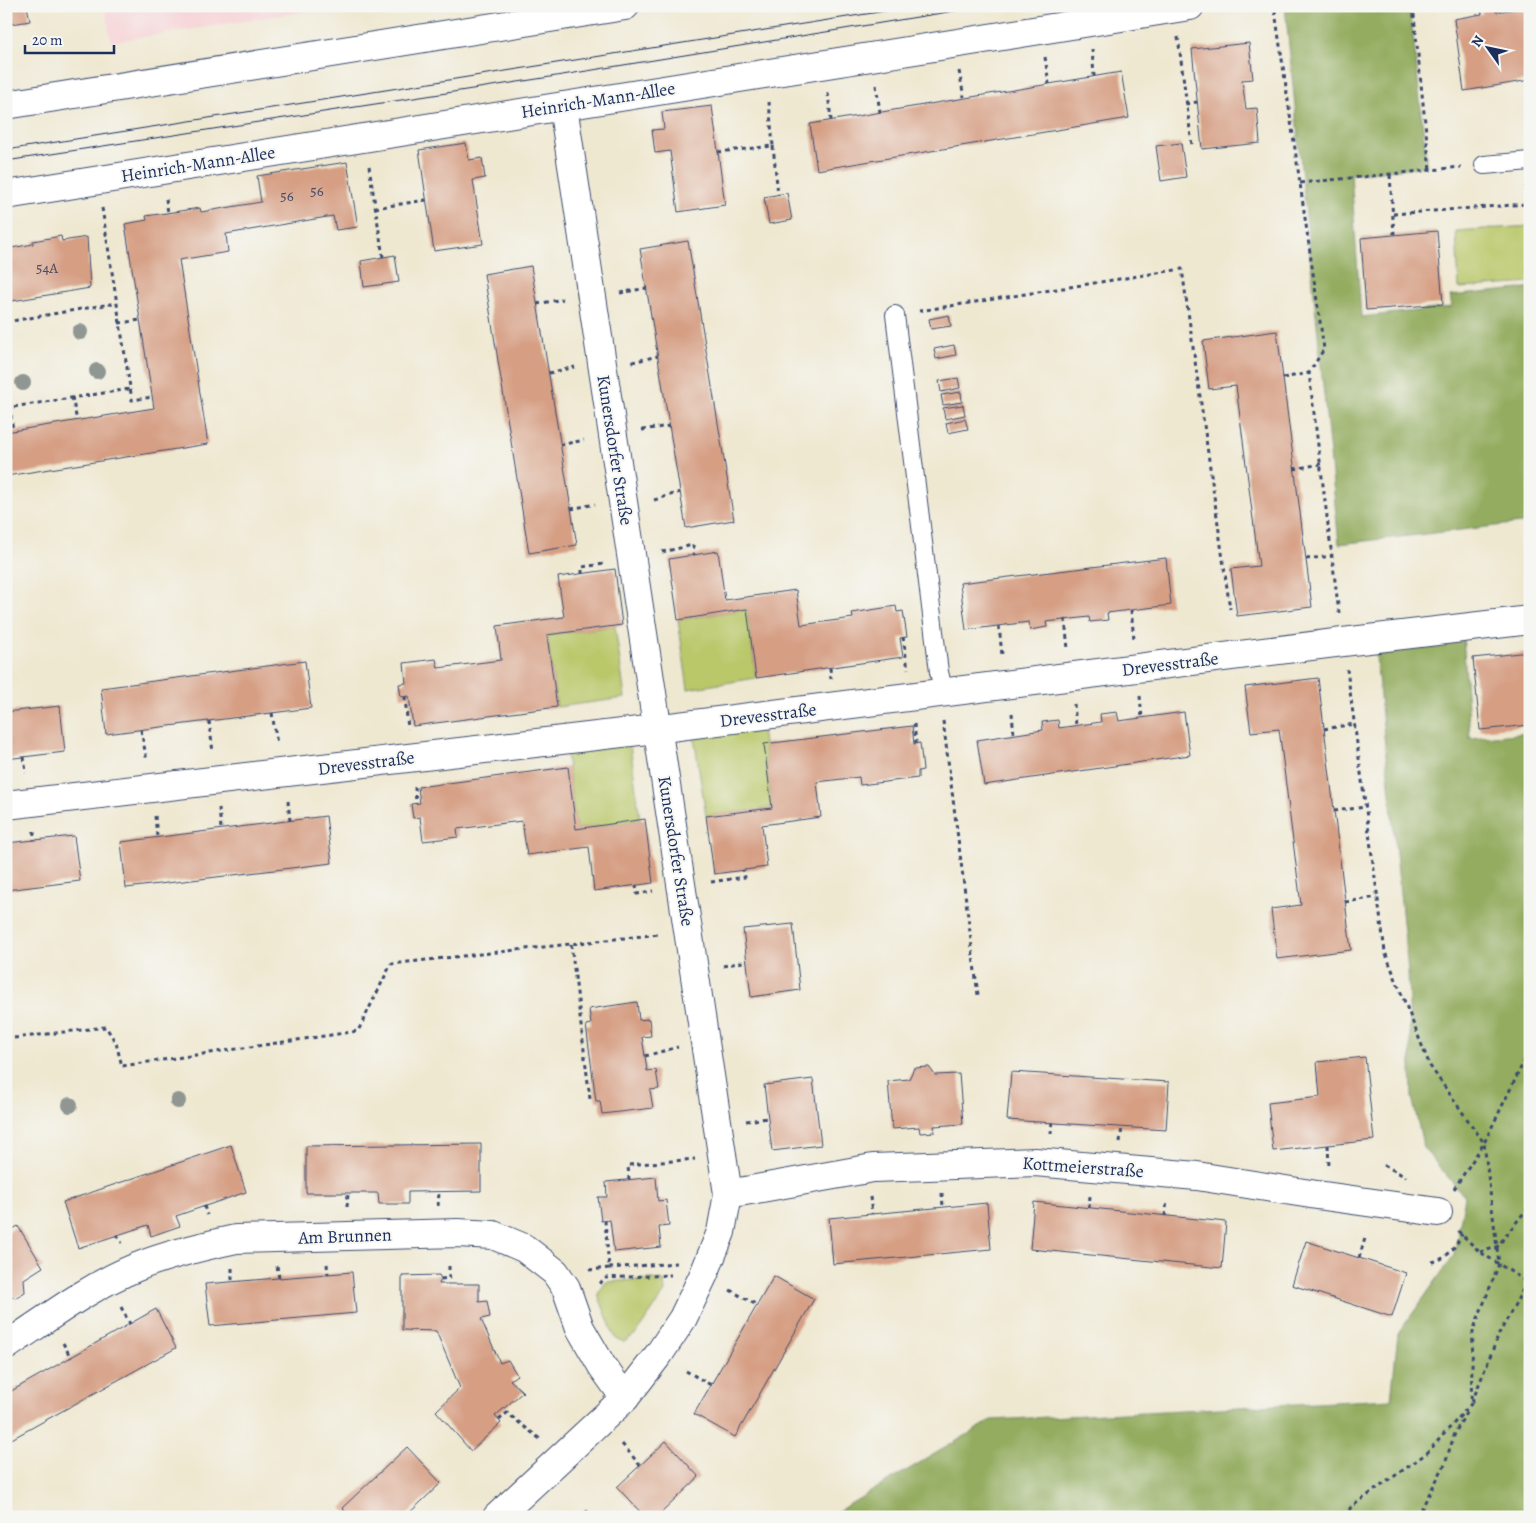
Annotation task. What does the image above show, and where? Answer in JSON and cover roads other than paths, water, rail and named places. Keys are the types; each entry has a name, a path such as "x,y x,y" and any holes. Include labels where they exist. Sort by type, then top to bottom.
{"street":[{"path":"6,105 624,6"},
{"name":"Heinrich-Mann-Allee","path":"6,194 1190,6"},
{"name":"Kunersdorfer Straße","path":"497,1517 625,1398 659,1354 683,1318 721,1232 728,1194 564,106"},
{"name":"Drevesstraße","path":"6,805 658,729 943,703 1343,642 1530,620"},
{"name":"Kottmeierstraße","path":"728,1194 873,1168 1035,1162 1197,1176 1438,1212"},
{"name":"Am Brunnen","path":"6,1346 104,1283 136,1267 174,1253 210,1244 236,1239 458,1233 492,1235 524,1248 555,1272 566,1288 580,1328 602,1366 625,1398"}],"lane":[{"path":"1484,165 1526,161"},
{"path":"895,315 943,703"}],"tram line":[{"path":"6,150 917,6"},
{"path":"6,161 550,77 985,6"}]}
